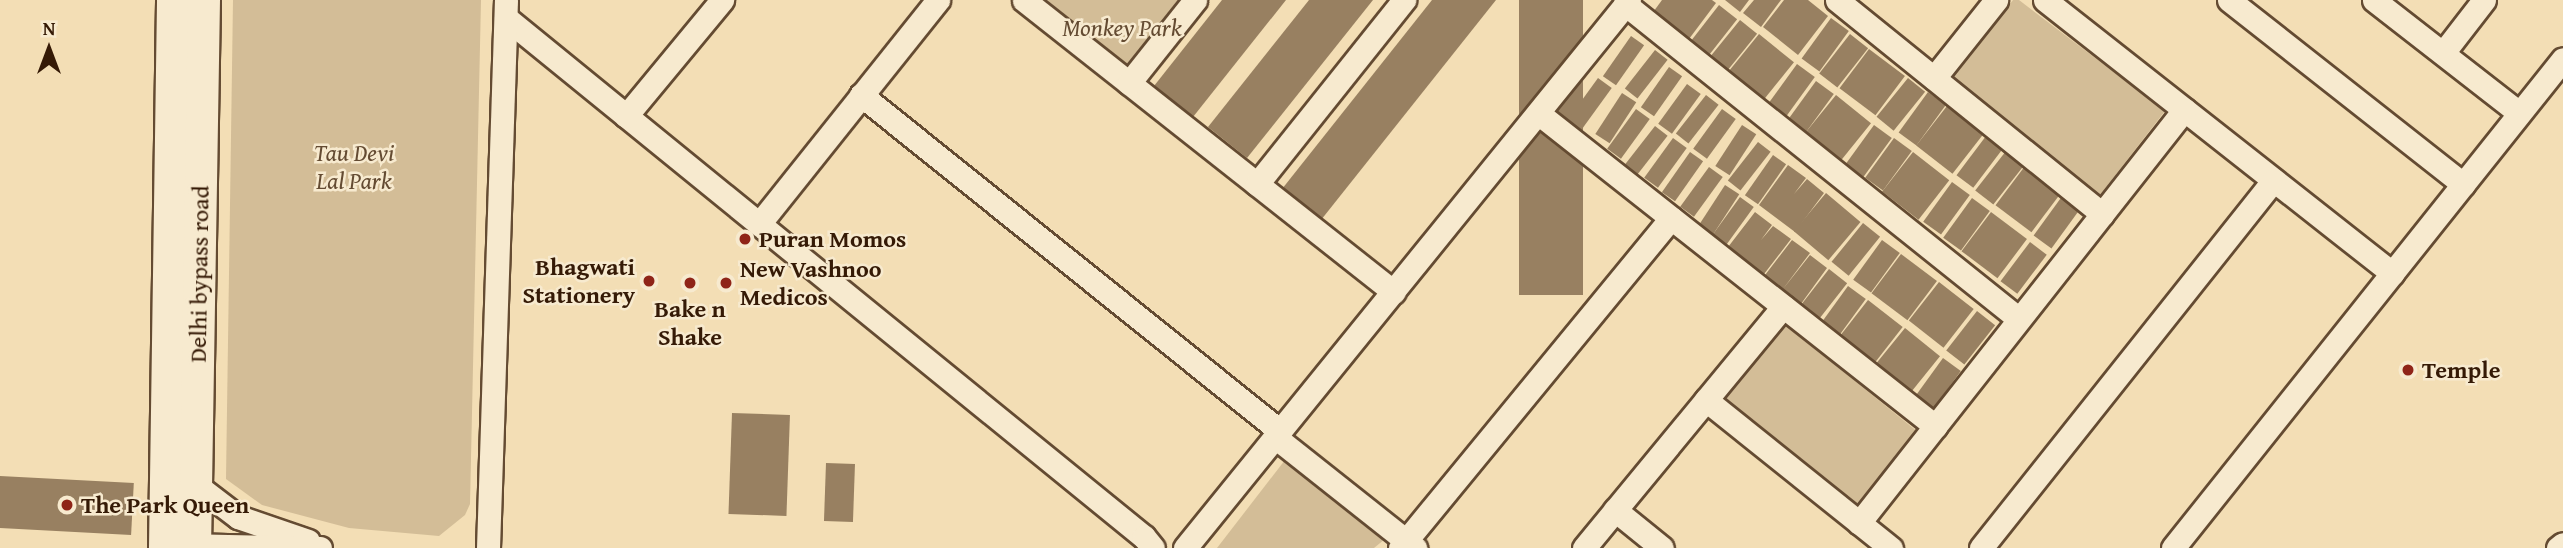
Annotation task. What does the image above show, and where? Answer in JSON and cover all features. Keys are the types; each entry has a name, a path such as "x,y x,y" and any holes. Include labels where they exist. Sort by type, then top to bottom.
{"main road":[{"name":"Delhi bypass road","path":"173,0 180,546"},
{"name":"Delhi bypass road","path":"180,546 196,485 204,0"}],"street":[{"path":"626,116 722,0"},
{"path":"758,224 938,0"},
{"path":"1024,0 1394,292"},
{"path":"1129,83 1195,0"},
{"path":"1257,184 1404,0"},
{"path":"1934,78 1996,0"},
{"path":"2045,0 2392,274"},
{"path":"2229,0 2463,184"},
{"path":"2374,0 2519,113"},
{"path":"2443,53 2484,0"},
{"path":"1185,548 1627,2 2019,319"},
{"path":"1842,2 2102,214"},
{"path":"506,9 626,116 1144,537 1153,548"},
{"path":"488,548 506,9"},
{"path":"2173,548 2563,59"},
{"path":"862,95 1278,434 1408,546 1671,218"},
{"path":"1859,523 2184,110"},
{"path":"1538,113 1935,426"},
{"path":"1981,548 2274,180"},
{"path":"1584,548 1783,307"},
{"path":"1706,400 1891,548"},
{"path":"196,485 238,517 328,548"},
{"path":"1615,510 1662,548"},
{"path":"2558,548 2563,544"},
{"path":"180,546 320,548"}],"green space":[{"name":"Tau Devi Lal Park","path":"233,0 481,0 470,504 465,515 439,536 349,528 262,505 226,479"},
{"name":"Monkey Park","path":"1041,0 1179,0 1127,67"},
{"path":"2013,0 2019,0 2165,111 2100,195 1950,81"},
{"path":"1782,322 1916,431 1852,510 1718,401"},
{"path":"1285,460 1385,539 1374,548 1217,548"}],"building":[{"path":"1222,0 1286,0 1193,117 1154,86"},
{"path":"1309,0 1373,0 1247,158 1208,127"},
{"path":"1432,0 1496,0 1321,220 1282,189"},
{"path":"1519,0 1583,0 1583,295 1519,295"},
{"path":"1662,0 1712,0 1716,3 1686,43 1651,15"},
{"path":"1725,0 1749,0 1740,12"},
{"path":"1754,0 1781,0 1761,27 1743,13"},
{"path":"1784,0 1808,0 1828,16 1798,55 1763,27"},
{"path":"1719,5 1737,19 1706,59 1688,44"},
{"path":"1831,18 1849,31 1819,71 1802,58"},
{"path":"1740,20 1757,34 1726,73 1709,59"},
{"path":"1759,34 1794,62 1763,101 1728,73"},
{"path":"1850,34 1868,48 1837,88 1819,73"},
{"path":"1631,36 1644,45 1616,85 1603,76"},
{"path":"1869,49 1905,76 1875,115 1840,88"},
{"path":"1655,50 1668,60 1637,98 1625,89"},
{"path":"1797,64 1815,77 1785,117 1768,104"},
{"path":"1669,67 1682,76 1654,116 1641,107"},
{"path":"1598,78 1612,88 1583,128 1569,118"},
{"path":"1908,78 1925,92 1894,131 1877,117"},
{"path":"1816,81 1834,94 1805,134 1787,121"},
{"path":"1687,84 1701,94 1672,134 1658,124"},
{"path":"1928,92 1946,105 1916,145 1899,132"},
{"path":"1622,93 1636,102 1610,143 1595,134"},
{"path":"1706,95 1719,105 1688,143 1676,134"},
{"path":"1836,95 1871,123 1840,161 1805,133"},
{"path":"1947,106 1983,134 1952,174 1916,145"},
{"path":"1636,109 1650,119 1621,159 1607,149"},
{"path":"1722,109 1736,119 1707,159 1693,149"},
{"path":"1742,125 1756,134 1730,175 1715,166"},
{"path":"1874,125 1892,138 1863,178 1845,165"},
{"path":"1655,126 1668,136 1637,175 1624,165"},
{"path":"1986,136 2003,149 1973,188 1957,175"},
{"path":"1673,138 1687,148 1658,188 1644,178"},
{"path":"1894,138 1912,151 1883,191 1865,178"},
{"path":"1758,142 1771,152 1740,190 1728,181"},
{"path":"2006,151 2024,165 1993,205 1975,190"},
{"path":"1690,152 1703,161 1675,201 1662,192"},
{"path":"1913,152 1949,180 1918,220 1882,191"},
{"path":"1773,155 1786,164 1758,204 1745,195"},
{"path":"1788,165 1806,178 1794,194 1807,179 1824,193 1795,232 1759,205"},
{"path":"2025,166 2061,193 2031,232 1996,205"},
{"path":"1709,167 1723,177 1694,217 1680,207"},
{"path":"1952,182 1970,195 1941,235 1923,222"},
{"path":"1725,185 1739,194 1713,235 1698,226"},
{"path":"1826,193 1860,222 1828,260 1794,231"},
{"path":"2063,195 2081,208 2051,248 2034,235"},
{"path":"1740,197 1754,207 1725,247 1711,237"},
{"path":"1972,198 1990,211 1961,251 1943,238"},
{"path":"1755,212 1772,225 1761,240 1773,226 1791,239 1761,278 1725,251"},
{"path":"1991,212 2027,239 1997,278 1962,251"},
{"path":"1863,223 1880,237 1849,276 1832,262"},
{"path":"1792,240 1810,253 1783,289 1810,255 1827,268 1798,308 1762,279"},
{"path":"1882,240 1900,253 1871,293 1853,280"},
{"path":"2030,242 2047,255 2017,294 2001,281"},
{"path":"1901,254 1937,281 1907,320 1872,293"},
{"path":"1829,269 1847,283 1816,323 1798,308"},
{"path":"1939,282 1974,309 1944,348 1909,321"},
{"path":"1848,286 1866,299 1837,339 1819,326"},
{"path":"1868,300 1903,327 1872,366 1837,339"},
{"path":"1977,311 1995,325 1964,365 1946,350"},
{"path":"1905,328 1940,356 1909,394 1874,366"},
{"path":"1943,358 1961,371 1932,411 1914,398"},
{"path":"732,413 790,415 786,516 728,514"},
{"path":"826,463 855,464 853,522 824,521"},
{"name":"The Park Queen","path":"0,476 134,483 131,535 0,528"}],"place":[{"name":"Puran Momos","path":"745,239"},
{"name":"Bhagwati Stationery","path":"649,281"},
{"name":"Bake n Shake","path":"690,283"},
{"name":"New Vashnoo Medicos","path":"726,283"},
{"name":"Temple","path":"2408,370"},
{"name":"The Park Queen","path":"67,505"}]}
